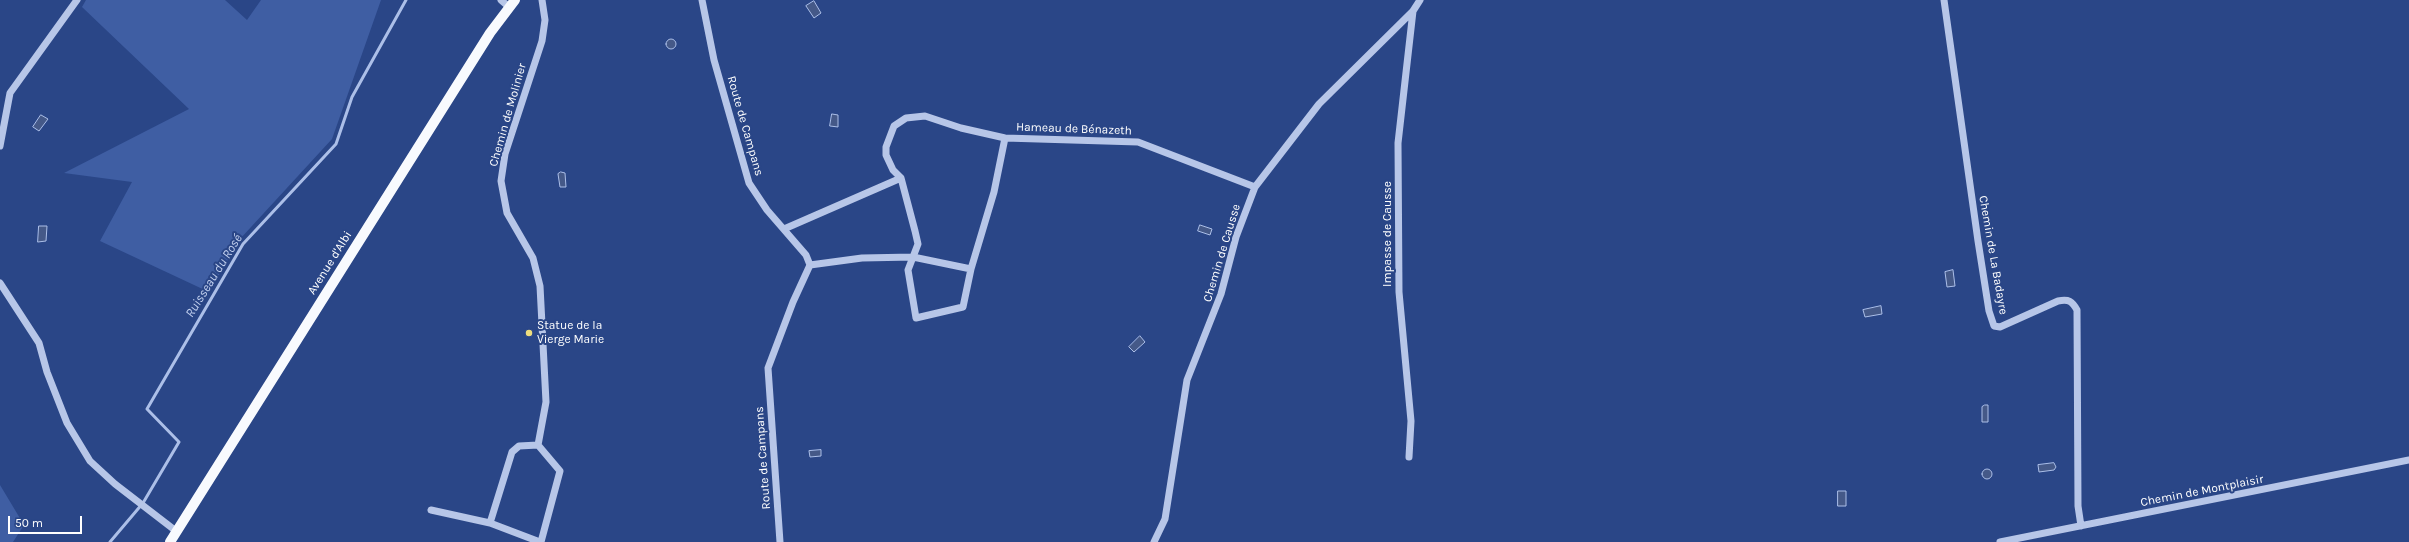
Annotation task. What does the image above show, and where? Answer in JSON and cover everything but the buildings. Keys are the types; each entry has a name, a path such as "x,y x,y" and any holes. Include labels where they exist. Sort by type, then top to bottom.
{"main road":[{"name":"Avenue d'Albi","path":"170,542 508,2"}],"street":[{"path":"0,146 10,92 77,0"},
{"name":"Chemin de Molinier","path":"538,445 546,402 539,280 533,258 507,213 501,181 513,128 542,41 545,20 542,0"},
{"name":"Route de Campans","path":"702,0 714,60 749,183 767,210 806,255 810,265 784,323 768,368 780,542"},
{"name":"Chemin de Causse","path":"1154,542 1165,520 1187,380 1221,294 1236,237 1255,187 1320,104 1413,11 1420,0"},
{"name":"Chemin de La Badayre","path":"1944,0 1978,241 1989,311 1994,326 2000,327 2058,300 2066,299 2073,302 2077,310 2078,506 2080,526"},
{"name":"Impasse de Causse","path":"1409,457 1411,422 1399,292 1398,143 1413,11"},
{"name":"Hameau de Bénazeth","path":"1005,138 994,192 971,269 963,307 916,318 908,270 918,244 901,178 890,165 886,156 886,147 894,126 906,118 925,116 960,128 1005,138 1138,142 1255,187"},
{"path":"784,229 901,178"},
{"path":"810,265 862,258 913,257 971,269"},
{"path":"0,283 39,343 47,372 67,423 90,461 141,505 176,531"},
{"path":"431,510 490,523 540,542 560,471 538,445 519,446 512,452 490,523"},
{"name":"Chemin de Montplaisir","path":"2000,542 2409,460"}],"shaded area":[{"path":"86,0 225,0 247,20 261,0 381,0 332,139 240,239 209,292 100,241 132,182 64,173 189,109 82,7"},
{"path":"814,1 821,13 814,18 806,6"},
{"path":"669,39 673,39 676,44 673,49 669,49 666,46 666,42"},
{"path":"832,114 838,115 838,127 830,126"},
{"path":"41,115 48,119 39,131 33,127"},
{"path":"561,172 565,173 566,187 560,187 558,174"},
{"path":"1200,225 1212,229 1210,235 1198,231"},
{"path":"39,226 47,226 46,241 38,242"},
{"path":"1953,270 1955,286 1947,287 1945,272"},
{"path":"1881,306 1882,314 1865,317 1863,310"},
{"path":"1140,336 1145,342 1134,352 1129,347"},
{"path":"1988,405 1988,422 1982,422 1982,407"},
{"path":"821,450 821,456 810,457 809,451"},
{"path":"2054,463 2056,467 2054,470 2039,472 2038,465"},
{"path":"1987,469 1992,474 1987,479 1982,474"},
{"path":"0,485 24,525 13,542 0,542"},
{"path":"1838,491 1846,491 1846,506 1838,506"}],"waterway":[{"name":"Ruisseau du Rosé","path":"110,542 143,503 179,442 147,409 243,244 336,144 352,97 406,0"}],"place":[{"name":"Statue de la Vierge Marie","path":"529,333"}]}
